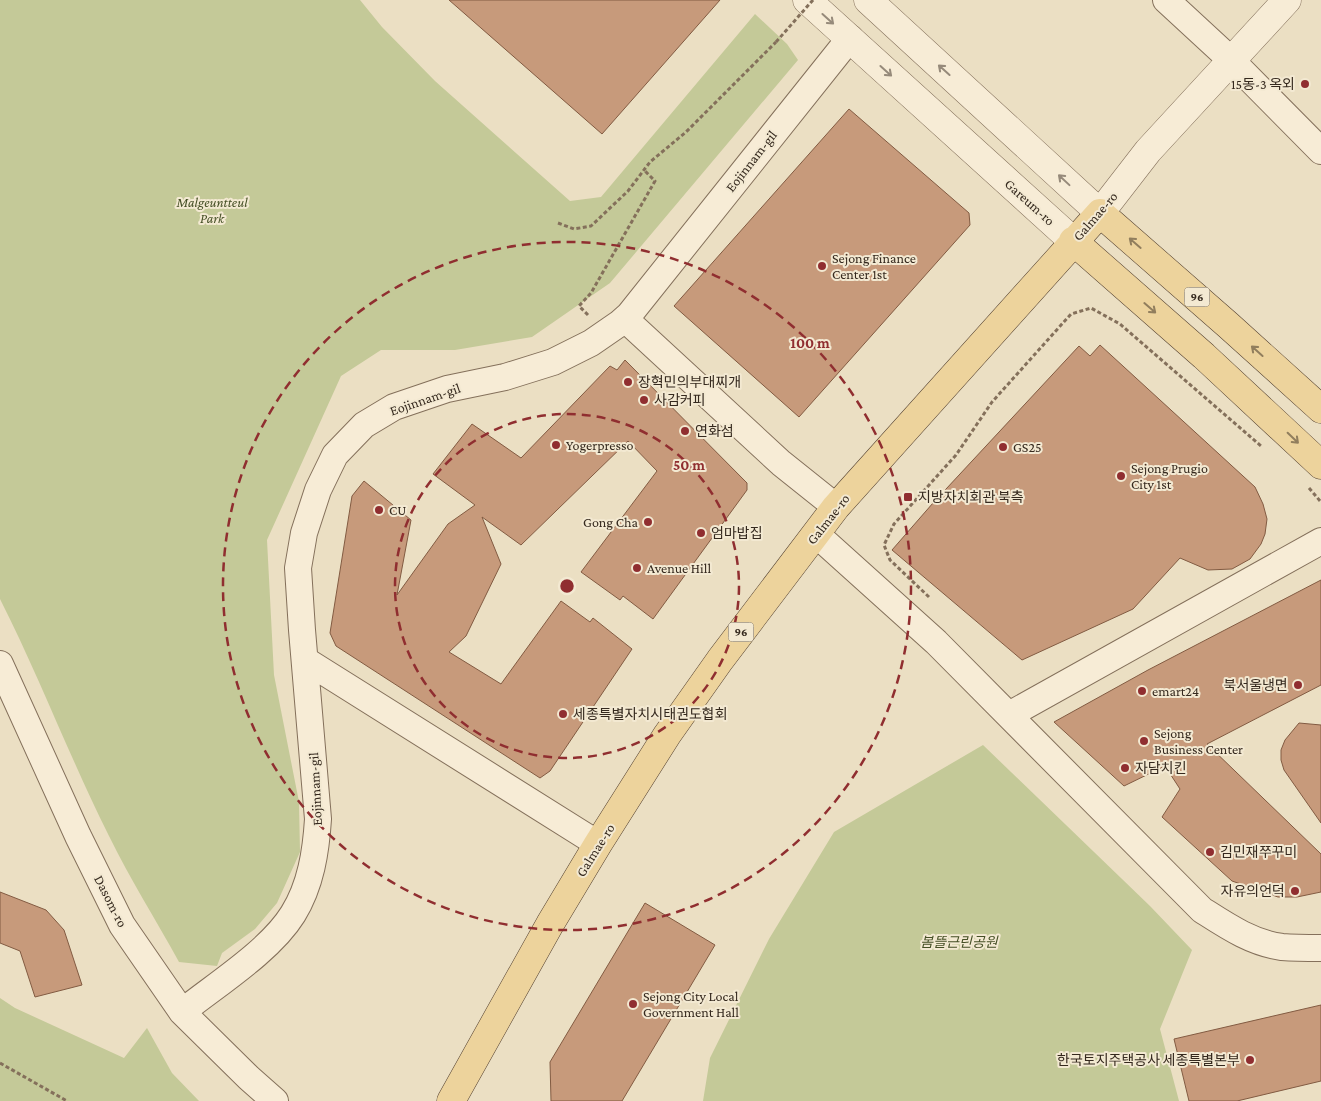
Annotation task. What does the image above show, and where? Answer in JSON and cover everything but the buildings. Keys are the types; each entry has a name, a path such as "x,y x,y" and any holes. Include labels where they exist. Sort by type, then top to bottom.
{"main road":[{"name":"Galmae-ro","path":"452,1101 550,924 598,844 667,735 720,660 836,507 1100,213"},
{"name":"96","path":"1100,213 1221,318 1321,410"},
{"name":"Gareum-ro","path":"1074,241 1204,356 1313,475"}],"street":[{"name":"Gareum-ro","path":"807,0 1074,241"},
{"path":"868,0 1100,213"},
{"path":"1166,0 1231,60 1321,151"},
{"name":"Galmae-ro","path":"1100,213 1148,151 1287,0"},
{"name":"Eojinnam-gil","path":"182,1012 272,940 293,913 309,878 317,849 318,819 298,568 304,532 318,490 335,455 364,425 394,407 447,389 505,377 553,362 590,343 616,326 850,38"},
{"path":"616,326 836,507"},
{"path":"816,534 936,642 1202,910 1228,927 1255,940 1282,947 1321,948"},
{"path":"1009,715 1321,541"},
{"path":"305,660 598,844"},
{"name":"Dasom-ro","path":"0,664 78,836 122,925 182,1012 275,1101"}],"path":[{"path":"558,223 574,229 591,226 628,191 650,162 686,132 776,42 813,0"},
{"path":"616,326 580,306 591,293 655,181 644,170"},
{"path":"929,598 890,560 884,545 894,524 956,455 992,402 1071,314 1091,308 1120,324 1268,453"},
{"path":"1313,475 1321,502"},
{"path":"0,1063 67,1101"}],"green space":[{"name":"Malgeuntteul Park","path":"0,0 360,0 382,27 435,81 570,201 601,197 755,14 787,44 798,60 610,283 532,337 455,350 381,350 341,376 267,540 274,675 299,802 300,852 277,903 255,929 222,953 217,966 179,962 109,836 0,599"},
{"name":"봄뜰근린공원","path":"983,745 1150,906 1192,950 1160,1029 1179,1101 703,1101 710,1058 769,939 834,832"},
{"path":"0,998 15,1008 124,1058 147,1028 172,1073 199,1101 0,1101"}],"place":[{"name":"15동-3 옥외","path":"1305,84"},
{"name":"Sejong Finance Center 1st","path":"822,266"},
{"name":"장혁민의부대찌개","path":"628,382"},
{"name":"사감커피","path":"644,400"},
{"name":"연화섬","path":"685,431"},
{"name":"Yogerpresso","path":"556,445"},
{"name":"GS25","path":"1003,447"},
{"name":"Sejong Prugio City 1st","path":"1121,476"},
{"name":"지방자치회관 북측","path":"908,497"},
{"name":"CU","path":"379,510"},
{"name":"Gong Cha","path":"648,522"},
{"name":"엄마밥집","path":"701,533"},
{"name":"Avenue Hill","path":"637,568"},
{"name":"북서울냉면","path":"1298,685"},
{"name":"emart24","path":"1142,691"},
{"name":"세종특별자치시태권도협회","path":"563,714"},
{"name":"Sejong Business Center","path":"1144,741"},
{"name":"자담치킨","path":"1125,768"},
{"name":"김민재쭈꾸미","path":"1210,852"},
{"name":"자유의언덕","path":"1295,891"},
{"name":"Sejong City Local Government Hall","path":"633,1004"},
{"name":"한국토지주택공사 세종특별본부","path":"1250,1060"}]}
